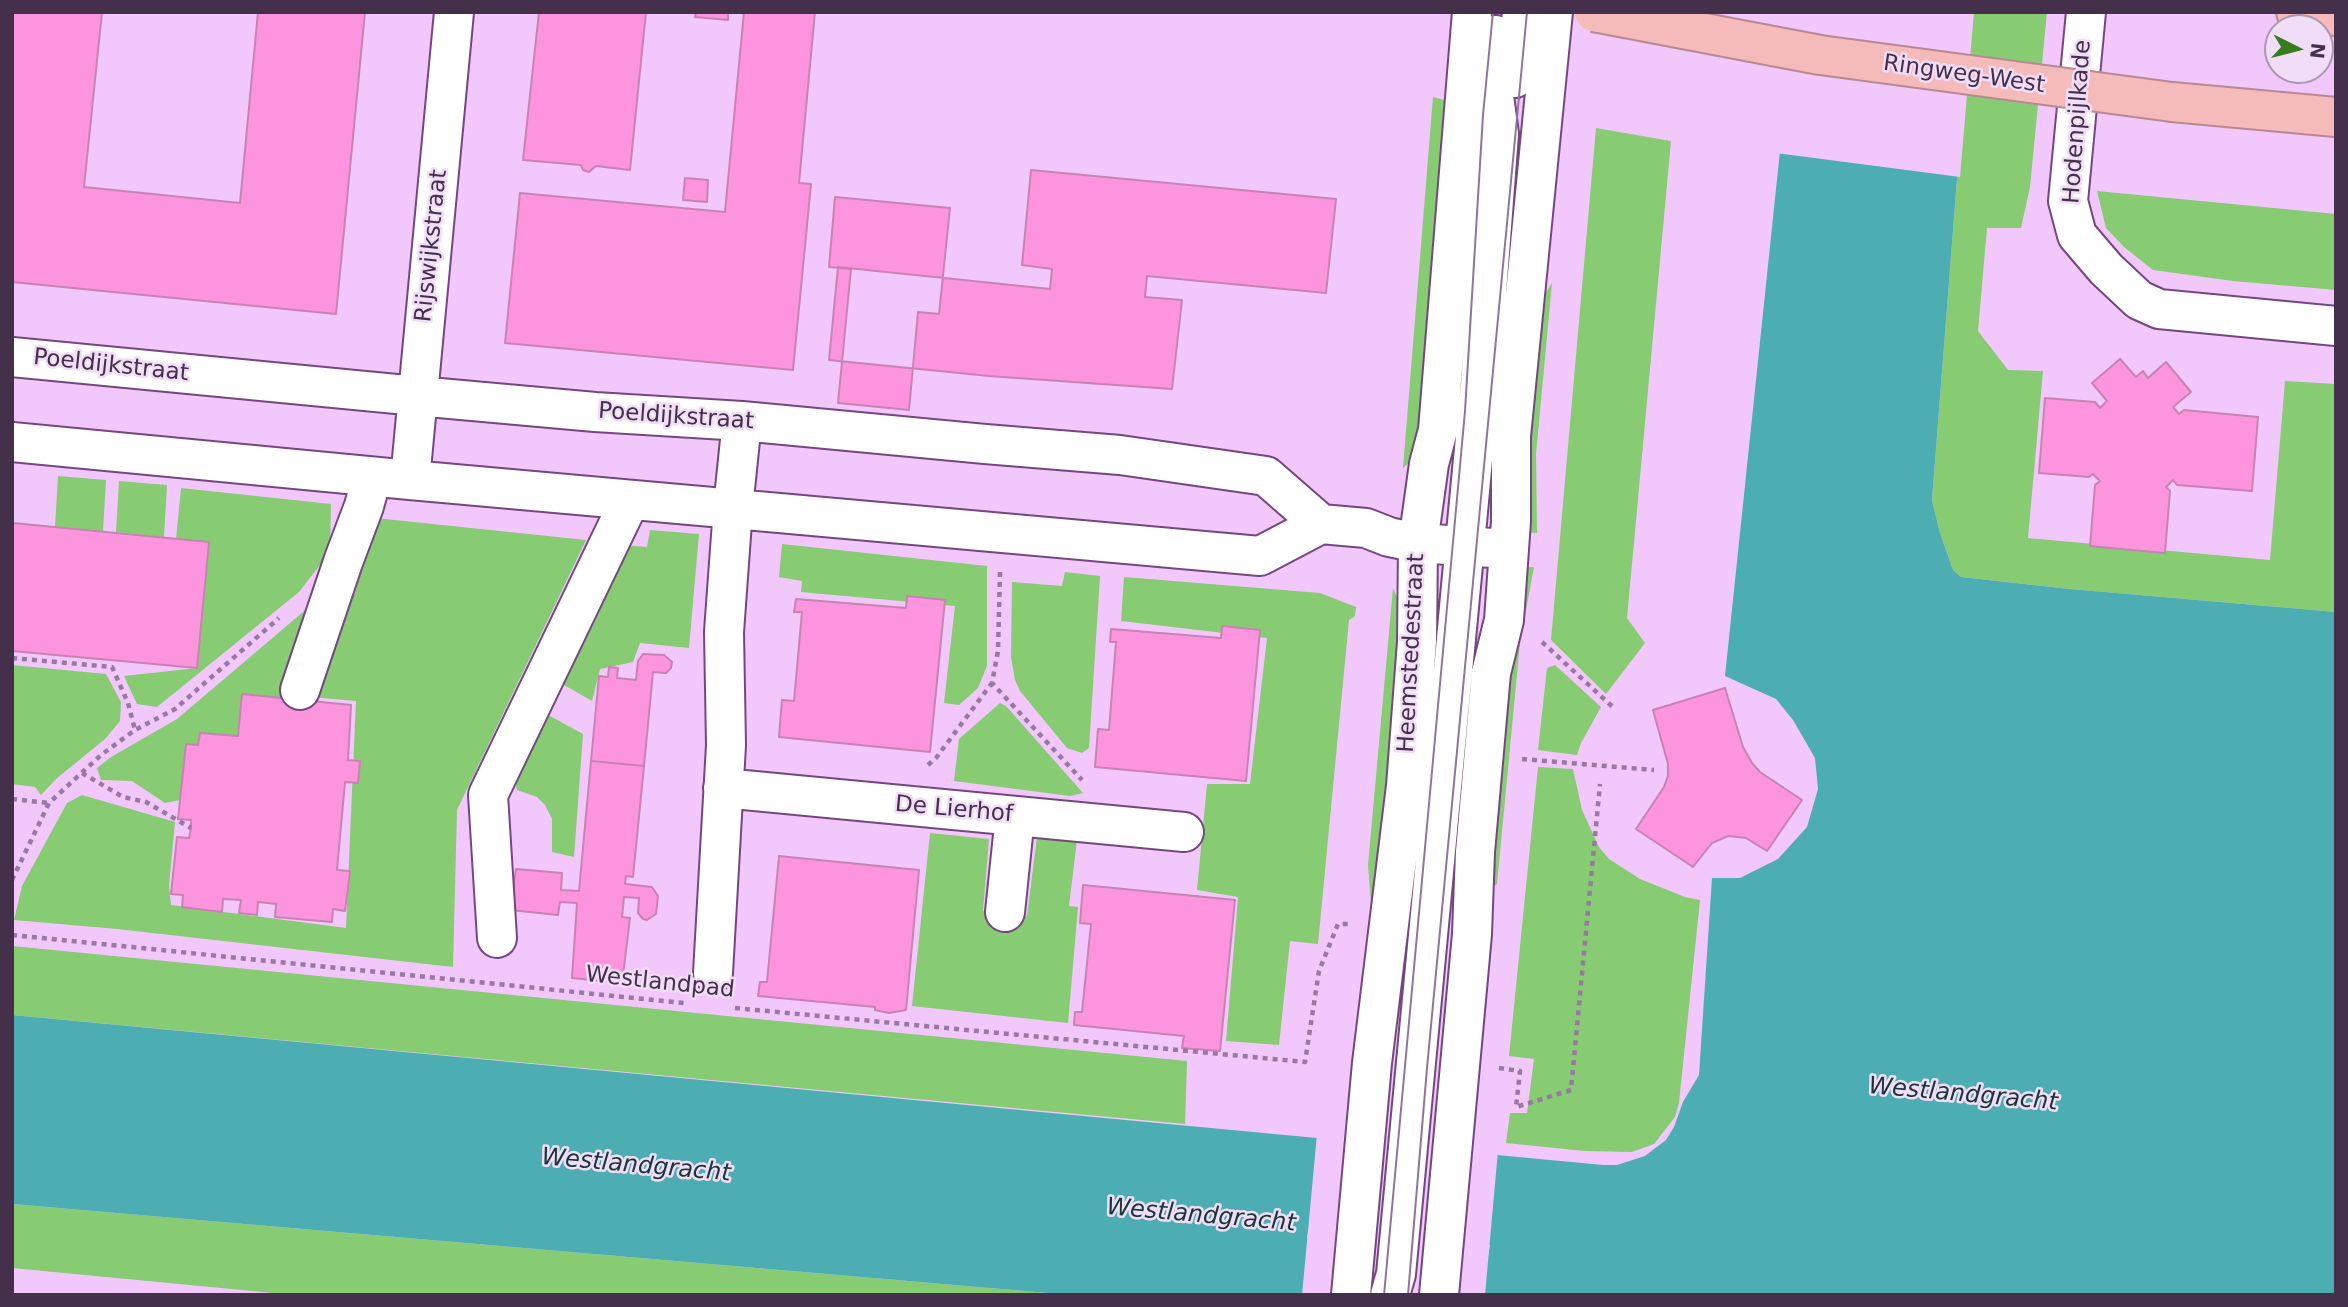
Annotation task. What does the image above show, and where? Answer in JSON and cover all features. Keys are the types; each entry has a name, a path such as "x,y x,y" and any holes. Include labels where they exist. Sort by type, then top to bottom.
{"highway":[{"name":"Ringweg-West","path":"1594,12 1820,55 2172,102 2336,117"},
{"path":"2296,12 2336,16"}],"street":[{"name":"Rijswijkstraat","path":"410,480 454,12"},
{"name":"Heemstedestraat","path":"1351,1295 1372,1063 1406,786 1417,642 1418,543 1429,464 1438,430 1472,12"},
{"name":"Heemstedestraat","path":"1394,1290 1480,385 1499,134 1491,73 1497,12"},
{"name":"Heemstedestraat","path":"1499,134 1516,77 1522,12"},
{"path":"1438,1295 1472,934 1478,811 1491,673 1504,620 1511,521 1511,436 1553,12"},
{"name":"Hodenpijlkade","path":"2086,12 2068,201 2077,235 2106,269 2139,300 2159,309 2336,327"},
{"name":"Poeldijkstraat","path":"12,357 595,412 742,421 1119,454 1266,477 1321,524"},
{"path":"711,994 726,745 724,632 742,421"},
{"path":"12,442 372,477 1260,556 1321,524 1366,528 1389,537 1418,543 1508,549"},
{"path":"300,690 365,506 372,477"},
{"path":"497,938 488,795 630,500"},
{"name":"De Lierhof","path":"723,788 1184,832"},
{"path":"1005,912 1015,816"}],"path":[{"path":"882,803 936,758 992,683 998,651 1002,533"},
{"path":"12,880 49,803 102,755 135,730 175,709 280,617"},
{"path":"1541,640 1615,709"},
{"path":"12,658 112,667 128,703 135,730"},
{"path":"992,683 1091,789 1087,823"},
{"path":"1516,758 1654,770"},
{"path":"82,773 123,797 146,802 191,828"},
{"path":"1506,1070 1520,1071 1516,1107 1571,1090 1600,784"},
{"path":"12,799 49,803"},
{"name":"Westlandpad","path":"12,935 711,994 1305,1062 1319,971"}],"green space":[{"path":"1970,12 2047,12 2030,187 2021,228 1987,228 1978,331 2008,370 2043,371 2028,538 2270,560 2285,381 2336,384 2336,612 2070,589 1961,577 1953,570 1932,500"},
{"path":"1433,97 1444,100 1418,454 1403,468"},
{"path":"1596,128 1671,141 1627,618 1645,643 1606,694 1551,640"},
{"path":"2097,191 2336,214 2336,290 2233,281 2153,270 2124,247 2106,228"},
{"path":"1552,283 1536,454 1537,533 1525,532 1525,468 1540,301"},
{"path":"58,476 106,480 103,531 55,527"},
{"path":"119,481 167,485 164,537 116,532"},
{"path":"181,488 331,504 330,552 299,592 157,707 137,704 124,676 197,668 208,542 176,539"},
{"path":"375,518 586,540 457,810 453,967 14,920 22,886 67,803 82,795 175,822 169,886 171,905 346,928 356,701 311,697 345,597 355,594"},
{"path":"650,530 699,534 689,648 640,643 633,662 600,669 592,701 557,681 581,623 592,627 600,609 591,602 621,545 647,547"},
{"path":"782,544 987,566 987,666 978,688 959,705 944,703 955,606 801,592 802,581 779,577"},
{"path":"1522,567 1534,567 1520,643 1497,884 1488,891"},
{"path":"1065,572 1100,576 1089,748 1082,753 1067,748 1020,691 1011,657 1012,582 1062,586"},
{"path":"1124,577 1320,593 1356,607 1355,616 1349,620 1318,944 1290,941 1279,1045 1226,1041 1238,897 1197,890 1207,784 1250,784 1267,638 1121,621"},
{"path":"1393,588 1403,611 1382,867 1371,903 1368,865"},
{"path":"316,601 285,698 238,736 180,800 165,803 132,781 101,780 97,768 177,719"},
{"path":"12,665 106,674 121,702 120,721 105,739 56,779 41,795 35,787 12,784"},
{"path":"1555,665 1601,707 1577,755 1538,750 1547,668"},
{"path":"1000,703 1006,706 1083,793 1070,796 954,781 959,739"},
{"path":"539,710 583,734 574,857 552,852 552,819 545,805 537,797 517,790 511,766"},
{"path":"1538,767 1573,769 1582,810 1599,847 1609,859 1640,879 1685,897 1700,900 1679,1103 1675,1117 1654,1144 1632,1152 1585,1151 1506,1143 1510,1113 1527,1113 1534,1059 1509,1056"},
{"path":"930,833 989,839 983,911 1027,916 1037,837 1077,840 1069,906 1078,907 1068,1023 912,1006"},
{"path":"12,946 1187,1061 1185,1124 12,1015"},
{"path":"12,1204 1071,1295 294,1295 12,1268"}],"water":[{"name":"Westlandgracht","path":"1970,12 1932,500 1953,570 1961,577 2070,589 2336,612 2336,1295 1071,1295 12,1204 12,1015 1603,1165 1617,1165 1645,1156 1666,1140 1699,1075 1712,878 1740,878 1778,859 1807,827 1818,789 1815,758 1793,720 1776,699 1725,676 1780,151","holes":["1309,1227 1490,1245 1488,1256 1307,1238"]}],"pier":[{"path":"1789,12 1974,12 1960,177 1776,153"},
{"path":"1317,1134 1498,1151 1485,1295 1302,1295","holes":["1312,1231 1486,1248 1485,1252 1311,1235"]}],"building":[{"path":"12,12 102,12 84,187 240,203 258,12 365,12 336,314 12,282"},
{"path":"539,12 646,12 630,170 596,166 589,172 583,170 581,165 523,160"},
{"path":"696,12 728,12 728,20 695,17"},
{"path":"744,12 815,12 799,183 811,184 793,370 505,343 520,193 725,212"},
{"path":"1031,170 1336,199 1326,293 1147,276 1145,297 1182,300 1172,389 989,376 829,360 838,267 1050,289 1052,269 1022,265"},
{"path":"685,178 708,180 707,202 683,200"},
{"path":"835,197 950,208 939,314 918,312 909,410 838,403 851,269 829,267"},
{"path":"2120,359 2136,377 2143,371 2148,378 2166,362 2191,392 2173,407 2179,414 2184,410 2258,417 2252,491 2177,485 2173,480 2166,487 2170,491 2165,553 2090,546 2095,485 2100,481 2093,474 2089,477 2039,473 2045,398 2095,402 2100,408 2107,401 2092,383"},
{"path":"13,523 209,542 197,668 12,651"},
{"path":"907,596 945,600 930,752 779,737 782,700 794,701 802,612 794,612 796,599 906,608"},
{"path":"1222,626 1260,630 1246,781 1095,767 1098,729 1109,730 1116,642 1110,642 1111,629 1221,638"},
{"path":"643,654 664,655 672,662 666,673 653,672 644,766 591,761 599,676 608,677 609,667 618,668 617,678 636,680 638,661"},
{"path":"1725,688 1743,747 1752,763 1760,772 1802,800 1767,851 1746,838 1728,836 1712,843 1693,867 1636,829 1664,787 1668,776 1668,764 1653,710"},
{"path":"242,694 351,705 348,760 360,761 358,783 345,782 337,870 350,871 345,911 333,909 332,922 275,917 276,904 258,902 257,915 239,913 241,900 223,899 222,912 182,907 183,895 171,894 177,837 189,838 191,828 191,820 178,819 186,744 198,745 200,733 238,736"},
{"path":"591,761 644,766 633,877 626,876 625,884 652,887 658,896 656,914 647,920 638,913 639,898 624,897 622,917 630,918 622,983 572,978 577,903 560,902 558,915 510,910 516,869 562,873 561,890 579,891"},
{"path":"779,856 919,870 906,1010 889,1013 875,1010 875,1007 758,996 760,982 767,982"},
{"path":"1083,885 1235,900 1220,1051 1182,1048 1184,1036 1074,1025 1075,1012 1082,1012 1091,924 1080,923"}],"tram line":[{"path":"1384,1295 1465,411 1483,115 1493,12"},
{"path":"1408,1295 1527,12"}]}
